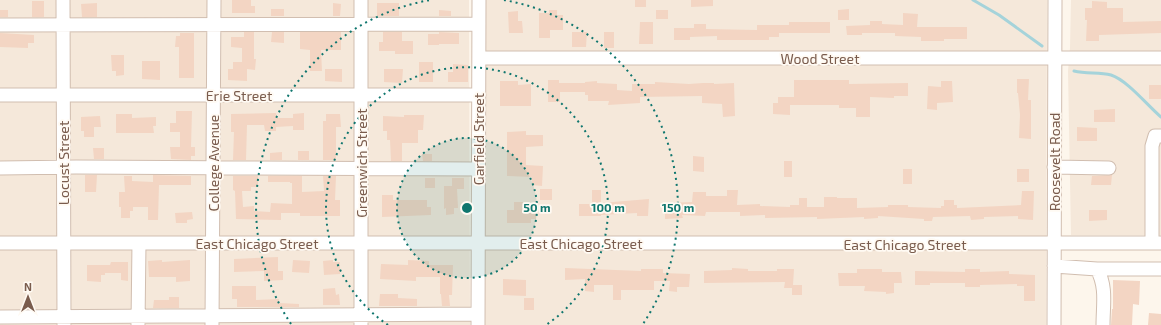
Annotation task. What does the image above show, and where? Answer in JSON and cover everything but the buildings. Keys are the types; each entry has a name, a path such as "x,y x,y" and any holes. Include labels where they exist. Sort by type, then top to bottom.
{"street":[{"name":"Locust Street","path":"63,0 64,321"},
{"name":"College Avenue","path":"212,320 214,0"},
{"name":"Greenwich Street","path":"361,0 361,320"},
{"name":"Garfield Street","path":"478,319 479,0"},
{"name":"Roosevelt Road","path":"1054,325 1055,0"},
{"path":"0,25 479,24"},
{"name":"Wood Street","path":"479,58 1161,58"},
{"name":"Erie Street","path":"0,95 478,95"},
{"path":"1157,243 1152,146 1155,136 1161,136"},
{"path":"0,168 213,167 478,169"},
{"path":"1054,167 1108,168"},
{"name":"East Chicago Street","path":"0,243 1157,243"},
{"path":"138,243 138,320"},
{"path":"1054,266 1097,269 1161,269"},
{"path":"1097,269 1104,286 1103,325"},
{"path":"0,317 64,321 478,319"}],"shaded area":[{"path":"0,0 469,0 470,325 0,325"},
{"path":"483,0 1047,0 1046,325 482,325"},
{"path":"1071,0 1161,0 1161,235 1071,235 1068,71"}],"waterway":[{"path":"973,0 999,15 1042,46"},
{"path":"1074,71 1106,74 1117,78 1124,82 1161,117"}]}
